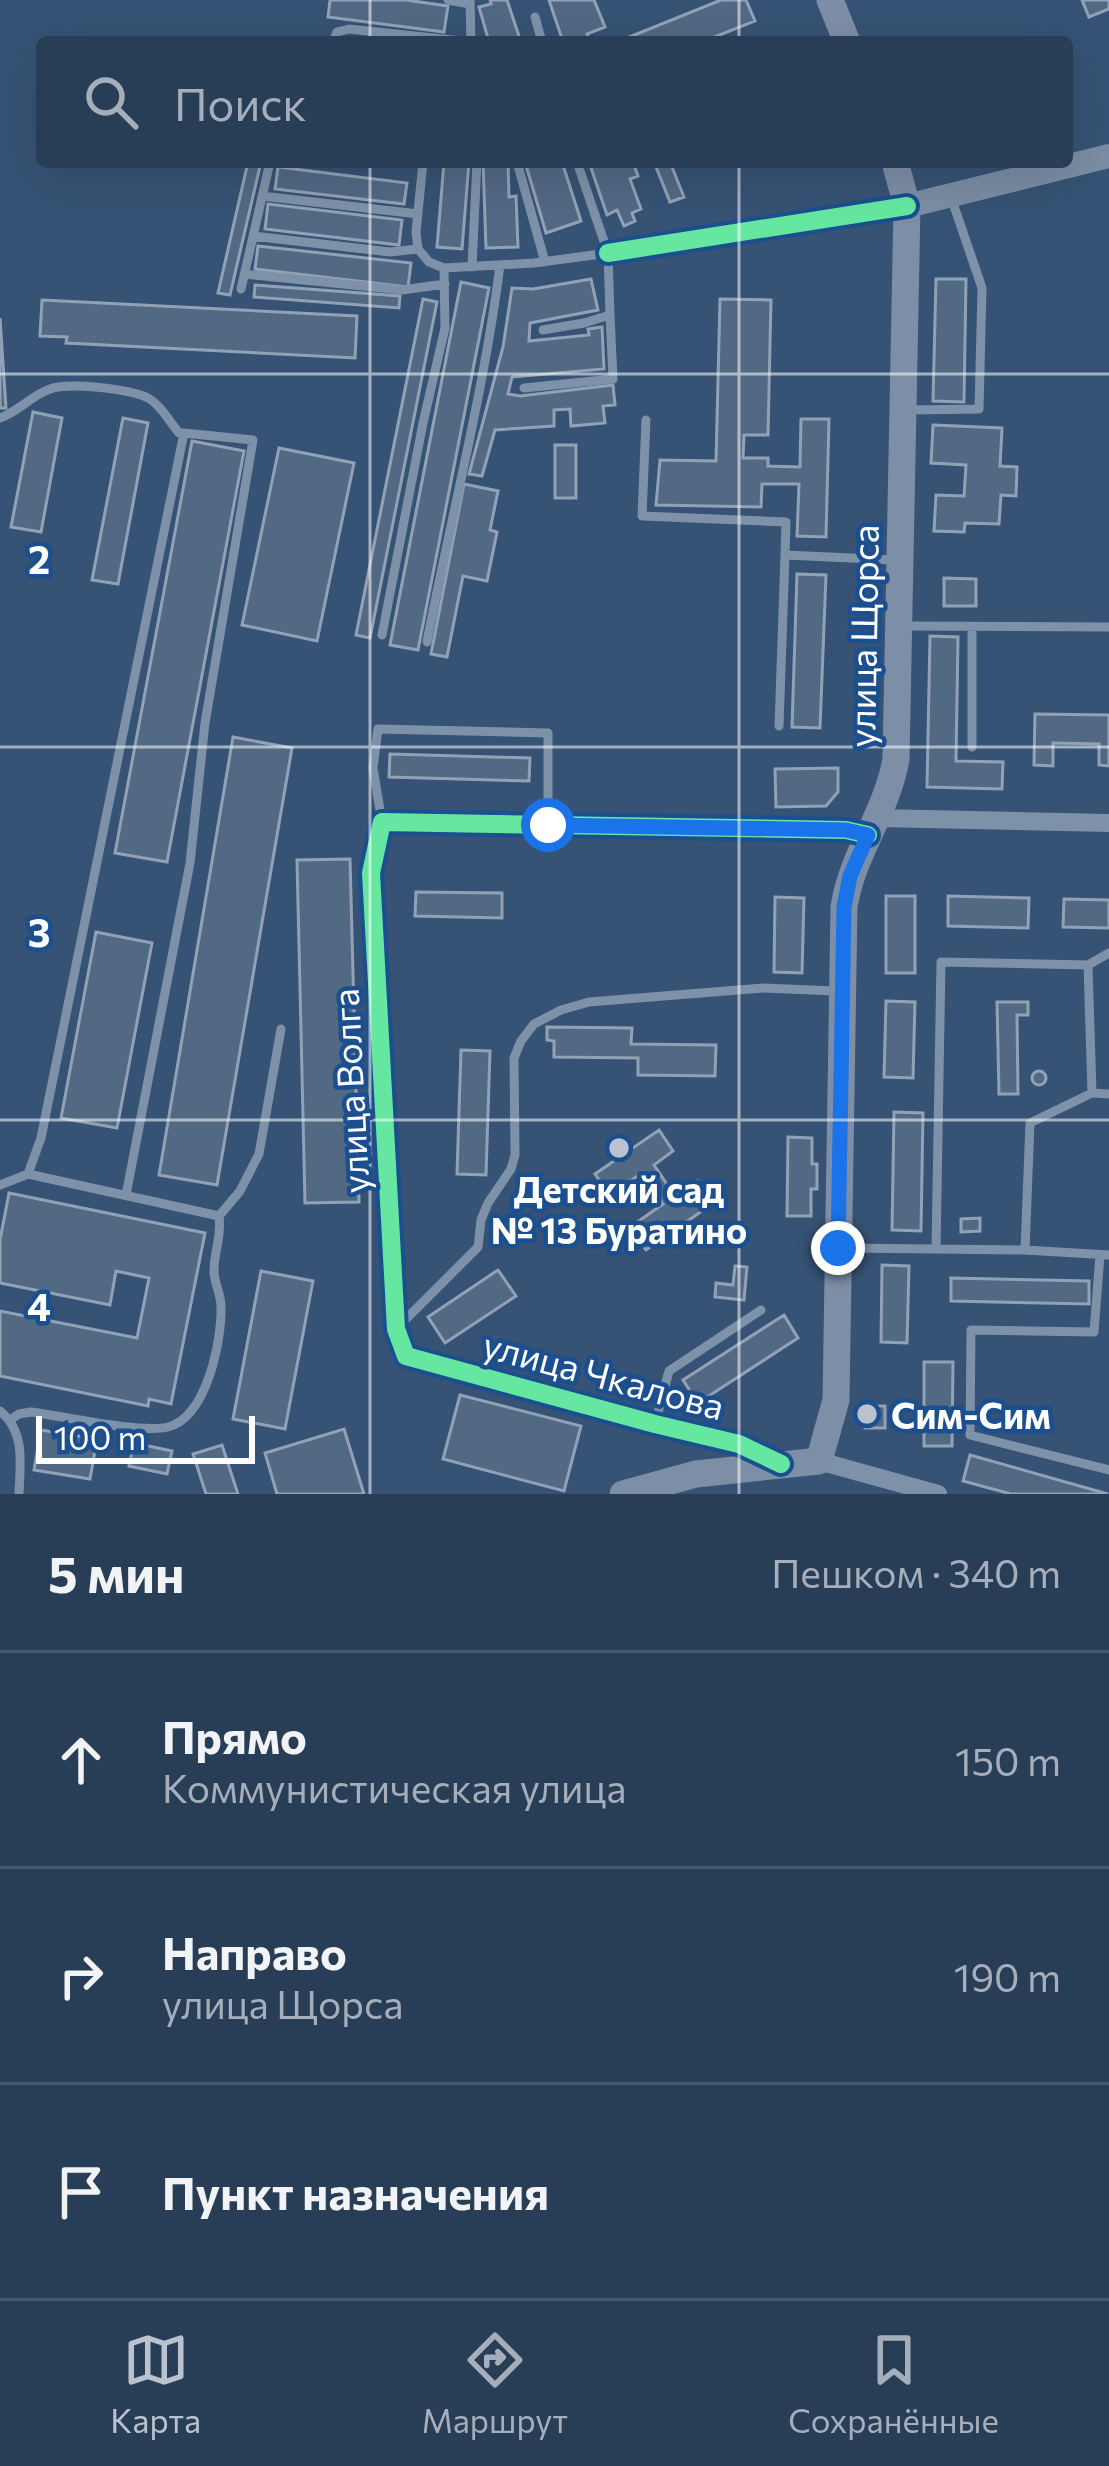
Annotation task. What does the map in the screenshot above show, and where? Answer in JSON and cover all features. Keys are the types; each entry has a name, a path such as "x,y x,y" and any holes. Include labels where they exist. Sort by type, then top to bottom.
{"main road":[{"path":"830,0 845,36"},
{"path":"1073,165 1109,156"},
{"name":"улица Щорса","path":"819,1461 836,1400 846,891 891,787 896,759 907,206 897,168"},
{"path":"907,206 1060,168"},
{"path":"623,1494 696,1474 819,1461"}],"street":[{"path":"608,254 907,206"},
{"path":"382,821 846,830 1109,823"},
{"name":"улица Волга","path":"382,821 370,873 397,1329 406,1356"},
{"name":"улица Чкалова","path":"406,1356 739,1444 782,1464"},
{"path":"819,1461 938,1494"}],"lane":[{"path":"448,0 470,2 471,36"},
{"path":"535,17 540,36"},
{"path":"335,36 349,29 415,36"},
{"path":"241,289 269,168"},
{"path":"423,168 418,248 429,262 444,268 472,267 608,254"},
{"path":"472,267 477,168"},
{"path":"519,168 545,262"},
{"path":"524,388 613,379 608,254 580,168"},
{"path":"903,410 979,409 982,288 950,195"},
{"path":"262,196 418,214"},
{"path":"253,236 390,252 418,248"},
{"path":"427,641 477,410 500,265"},
{"path":"382,635 445,328 444,268"},
{"path":"244,274 402,290 445,284"},
{"path":"543,330 610,315"},
{"path":"0,418 44,390 62,386 151,398 179,433 253,440 205,724 190,863 126,1195"},
{"path":"646,420 642,516 786,522 779,726"},
{"path":"28,1174 41,1138 184,433"},
{"path":"785,555 900,560"},
{"path":"899,626 1109,627"},
{"path":"972,627 972,747"},
{"path":"382,821 373,768 378,729 548,733 548,825"},
{"path":"936,1249 941,962 1088,965 1109,953"},
{"path":"1088,965 1092,1093"},
{"path":"397,1329 478,1247 488,1203 512,1169 514,1058 534,1024 589,1002 763,988 842,992"},
{"path":"10,1420 31,1412 163,1429 177,1424 203,1394 221,1329 222,1299 213,1274 221,1233 219,1216 240,1191 259,1154 281,1029"},
{"path":"1025,1250 1030,1123 1092,1093 1109,1094"},
{"path":"0,1185 28,1174 219,1216"},
{"path":"838,1248 1104,1255 1094,1332 971,1330 970,1435 1109,1470"},
{"path":"655,1424 669,1371 761,1310"},
{"path":"0,1412 16,1430 21,1449 19,1494"}],"building":[{"path":"330,0 406,0 448,6 444,32 328,17"},
{"path":"490,0 507,0 519,36 487,36 479,7 491,4"},
{"path":"549,0 594,0 605,27 588,36 561,36"},
{"path":"721,0 746,0 755,21 717,36 632,36"},
{"path":"1082,0 1109,0 1109,9 1089,17"},
{"path":"247,168 260,168 230,295 218,293"},
{"path":"278,168 407,183 404,204 275,189"},
{"path":"444,168 469,168 462,249 437,247"},
{"path":"483,168 508,168 509,197 516,196 518,247 486,248"},
{"path":"527,168 564,168 581,221 546,233"},
{"path":"591,168 635,168 638,176 630,179 641,209 632,213 635,221 624,226 617,210 607,215"},
{"path":"656,168 672,168 684,197 670,202"},
{"path":"268,204 402,220 399,245 265,229"},
{"path":"258,246 411,263 408,287 255,269"},
{"path":"591,279 598,310 530,323 529,341 589,335 588,329 602,327 604,369 512,377 508,394 613,385 615,405 603,406 605,423 571,426 570,409 554,410 554,426 495,430 482,476 469,474 503,347 512,288"},
{"path":"936,279 966,279 964,402 933,401"},
{"path":"461,282 489,288 418,650 390,645"},
{"path":"255,285 400,296 399,308 254,297"},
{"path":"423,299 437,302 370,638 356,635"},
{"path":"720,299 771,300 768,435 744,435 743,458 768,458 768,466 800,467 801,419 829,419 826,537 797,536 799,484 762,484 761,507 656,505 660,460 716,461"},
{"path":"42,300 357,316 355,358 66,343 67,337 40,336"},
{"path":"0,318 6,408 0,408"},
{"path":"33,412 62,418 41,532 11,527"},
{"path":"123,418 148,423 118,584 92,580"},
{"path":"933,425 1002,428 1000,466 1017,467 1016,496 1001,495 999,524 965,523 964,532 934,531 936,495 964,496 966,465 931,463"},
{"path":"192,441 244,451 167,862 115,853"},
{"path":"555,445 576,445 576,498 555,498"},
{"path":"279,448 354,463 317,641 242,625"},
{"path":"464,484 498,491 490,530 497,532 487,581 463,576 447,657 431,654"},
{"path":"797,574 826,575 820,728 792,727"},
{"path":"944,578 976,579 976,606 944,606"},
{"path":"930,636 958,637 956,761 1003,762 1002,789 927,787"},
{"path":"1035,714 1109,715 1109,766 1099,765 1099,744 1053,743 1053,766 1034,765"},
{"path":"233,737 292,748 217,1185 159,1175"},
{"path":"390,754 530,758 529,781 389,777"},
{"path":"838,768 838,792 826,806 776,807 775,769"},
{"path":"350,859 359,1202 305,1203 297,860"},
{"path":"416,892 502,893 502,918 415,916"},
{"path":"886,896 915,896 915,973 886,973"},
{"path":"948,896 1029,898 1028,928 948,926"},
{"path":"775,897 804,898 802,973 774,972"},
{"path":"1064,899 1109,900 1109,928 1063,927"},
{"path":"96,932 152,943 117,1128 61,1118"},
{"path":"886,1001 915,1002 913,1078 884,1077"},
{"path":"997,1002 1028,1002 1028,1015 1017,1015 1018,1094 999,1094"},
{"path":"547,1027 632,1028 631,1044 716,1045 715,1076 638,1075 638,1058 554,1057 554,1041 547,1040"},
{"path":"461,1050 490,1051 486,1175 457,1174"},
{"path":"1039,1071 1046,1078 1039,1085 1032,1078"},
{"path":"894,1112 923,1113 921,1231 892,1230"},
{"path":"659,1130 673,1151 654,1165 675,1196 697,1181 712,1204 646,1250 630,1227 663,1204 642,1173 609,1195 595,1174"},
{"path":"788,1137 812,1138 817,1189 811,1189 811,1216 787,1216"},
{"path":"9,1193 205,1233 171,1404 149,1399 148,1406 0,1376 0,1311 137,1338 149,1278 116,1271 110,1305 0,1283 0,1240"},
{"path":"980,1218 980,1231 961,1232 961,1219"},
{"path":"882,1265 909,1266 907,1343 881,1342"},
{"path":"735,1266 747,1267 744,1300 715,1297 716,1283 733,1285"},
{"path":"498,1270 516,1296 445,1343 428,1317"},
{"path":"261,1271 313,1281 285,1429 233,1419"},
{"path":"951,1278 1089,1281 1089,1304 951,1301"},
{"path":"784,1315 798,1338 698,1403 683,1380"},
{"path":"924,1362 953,1362 952,1446 924,1446"},
{"path":"460,1395 581,1426 564,1491 443,1459"},
{"path":"865,1406 885,1406 885,1428 865,1428"},
{"path":"344,1429 364,1494 277,1494 265,1453"},
{"path":"41,1430 97,1439 90,1479 34,1470"},
{"path":"134,1443 172,1451 167,1474 129,1466"},
{"path":"222,1445 238,1494 206,1494 193,1454"},
{"path":"970,1455 1108,1494 1011,1494 963,1481"}],"cycle path":[{"path":"608,253 907,206"},
{"path":"781,1464 739,1444 406,1356 396,1329 371,873 382,822 846,830 868,835"}],"place":[{"name":"Детский сад № 13 Буратино","path":"619,1148"},
{"name":"Сим-Сим","path":"867,1414"}],"route":[{"path":"548,825 846,830 868,835 850,876 844,907 838,1248"}]}
